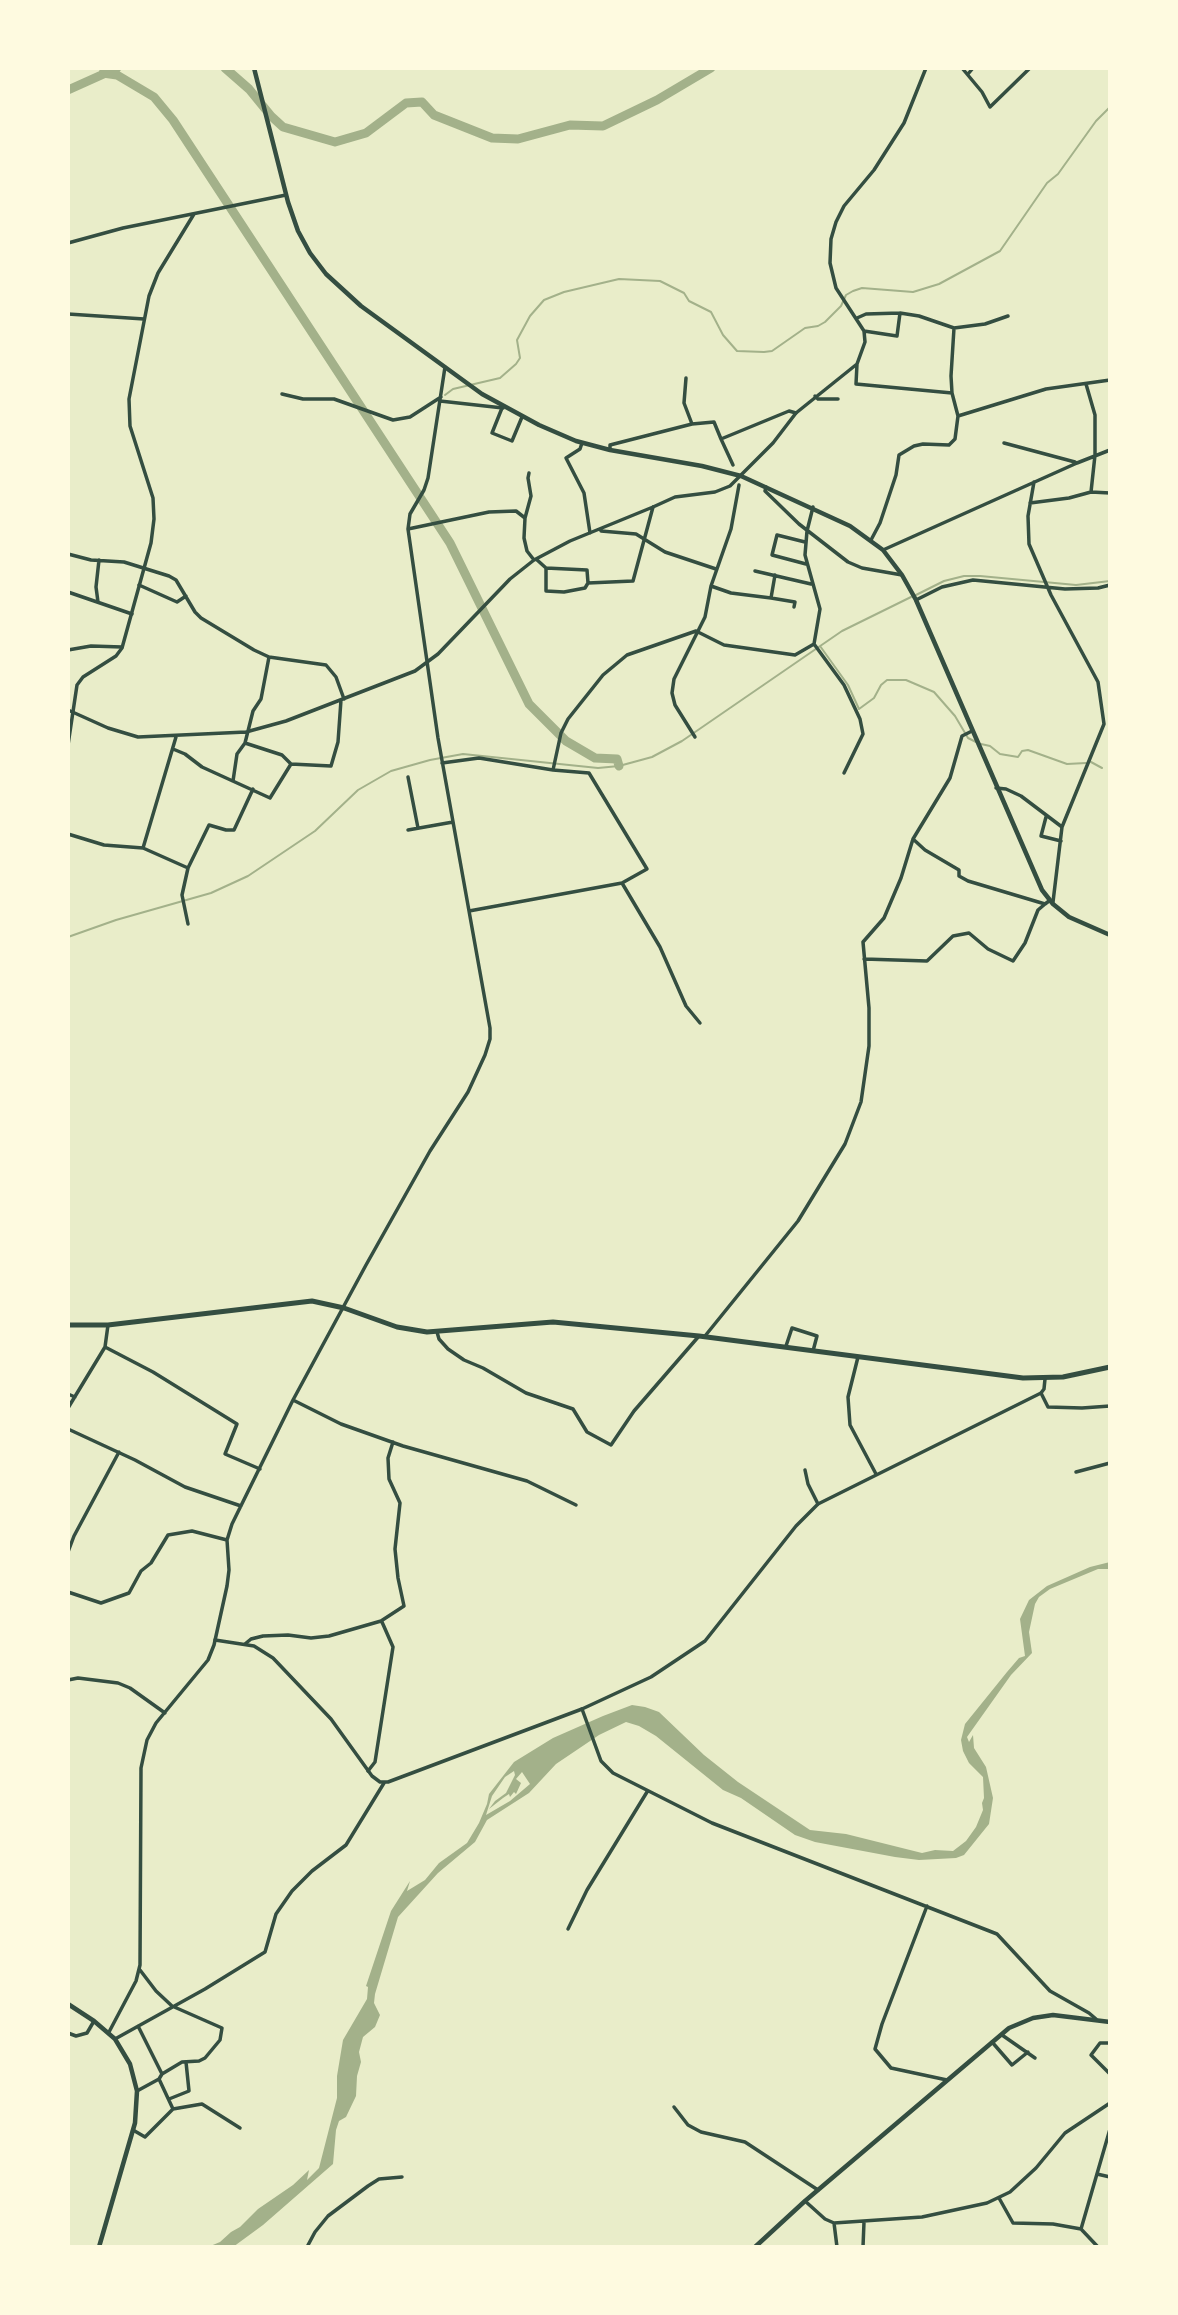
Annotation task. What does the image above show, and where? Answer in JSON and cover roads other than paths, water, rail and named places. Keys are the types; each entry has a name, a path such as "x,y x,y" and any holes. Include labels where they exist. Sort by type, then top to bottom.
{"main road":[{"path":"254,68 280,173 298,230 310,253 337,285 361,306 504,408 522,417 582,443 741,476 850,526 883,550 915,597 996,788 1049,903 1069,917 1110,935"},
{"path":"68,1325 108,1325 307,1301 344,1308 397,1327 436,1332 553,1322 702,1336 1003,1376 1045,1379 1075,1376 1110,1367"},
{"path":"68,2004 115,2039 130,2064 137,2091 137,2113 133,2130 99,2247"},
{"path":"755,2247 1001,2033 1025,2020 1043,2016 1066,2015 1110,2022"}],"street":[{"path":"926,68 904,123 874,170 844,206 833,230 831,273 839,296 864,331 865,342 857,364 856,384 952,393"},
{"path":"962,68 982,92 990,107 1030,68"},
{"path":"968,74 972,68"},
{"path":"68,243 286,195"},
{"path":"68,746 70,710 76,687 80,680 116,656 122,647 153,531 154,506 147,474 133,435 129,407 149,296 158,273 194,214"},
{"path":"857,318 866,314 900,313 919,316 954,328 985,324 1008,316"},
{"path":"864,331 897,336 900,313"},
{"path":"68,314 144,318"},
{"path":"871,540 880,523 896,475 899,455 907,449 923,444 953,444 958,416 951,376 954,328"},
{"path":"70,710 128,736 176,737 246,732 273,725 409,674 427,663 518,572 535,559 675,497 724,489 741,476 773,443 796,413 857,364"},
{"path":"109,2032 140,1970 142,1759 151,1731 205,1665 215,1640 229,1570 227,1540 241,1506 293,1400 430,1151 464,1098 487,1049 490,1028 442,763 408,529 409,517 428,478 445,367"},
{"path":"686,378 684,402 692,425"},
{"path":"958,416 1046,389 1110,380"},
{"path":"1086,384 1095,415 1091,492"},
{"path":"282,394 303,399 334,399 393,420 403,419 440,399 504,408 492,433 512,441 522,417"},
{"path":"815,396 838,399"},
{"path":"722,439 789,411 796,413"},
{"path":"610,450 610,445 714,422 733,465"},
{"path":"582,443 580,449 566,458 584,493 590,533"},
{"path":"1004,443 1076,463"},
{"path":"883,550 1110,450"},
{"path":"529,473 531,496 524,538 527,551 547,568 587,570 588,583"},
{"path":"864,959 927,961 953,936 969,933 988,949 1013,961 1025,943 1038,911 1049,903 1062,827 1104,724 1098,682 1048,588 1029,544 1027,532 1034,482"},
{"path":"695,737 675,705 672,693 674,679 705,617 716,569 732,529 739,485"},
{"path":"766,486 765,491 807,531 854,565 902,575"},
{"path":"1030,503 1091,492 1110,493"},
{"path":"547,568 546,591 564,592 585,587 588,583 633,581 653,507"},
{"path":"813,507 807,531 806,564 820,609 814,644 844,685 860,719 863,734 844,773"},
{"path":"408,529 489,512 516,511 526,518"},
{"path":"597,530 626,531 665,552 716,569"},
{"path":"806,542 777,535 772,555 806,564"},
{"path":"68,554 124,562 169,576 176,580 201,618 269,657 326,665 336,677 343,699 338,742 331,766 291,764 282,755 245,743"},
{"path":"98,602 96,587 99,560"},
{"path":"755,571 813,584"},
{"path":"771,598 775,576"},
{"path":"915,597 973,580 1048,588 1082,589 1110,585"},
{"path":"139,585 177,602 186,596"},
{"path":"711,586 731,593 795,602 794,607"},
{"path":"68,592 132,614"},
{"path":"553,767 561,733 568,719 603,675 628,655 696,631 724,645 795,655 814,644"},
{"path":"68,650 90,646 122,647"},
{"path":"233,781 237,754 245,743 253,711 261,699 269,657"},
{"path":"436,1332 448,1349 464,1360 526,1393 573,1409 587,1432 611,1445 635,1411 798,1221 845,1144 861,1102 869,1053 869,1008 863,942 884,918 914,839 950,778 962,736 972,731"},
{"path":"143,848 158,790 176,737"},
{"path":"173,749 202,767 270,797 291,764"},
{"path":"442,763 479,758 589,773 647,869 622,883 469,911"},
{"path":"408,777 418,828"},
{"path":"996,788 1015,793 1062,827"},
{"path":"188,924 182,888 188,868 209,825 233,830 253,789"},
{"path":"1046,816 1041,836 1061,841"},
{"path":"408,830 453,822"},
{"path":"68,834 104,845 143,848 188,868"},
{"path":"914,839 925,850 959,870 959,876 968,881 1049,903"},
{"path":"622,883 660,947 686,1006 700,1023"},
{"path":"68,1408 105,1348 108,1325"},
{"path":"786,1347 792,1328 817,1336 813,1351"},
{"path":"105,1348 153,1372 237,1424 225,1454 260,1469"},
{"path":"858,1357 848,1397 850,1425 876,1474"},
{"path":"115,2039 265,1952 276,1914 292,1891 312,1871 346,1845 384,1783 582,1709 650,1677 705,1641 796,1526 818,1504 1041,1393 1045,1379"},
{"path":"1041,1393 1048,1407 1110,1406"},
{"path":"68,1394 75,1397"},
{"path":"293,1400 341,1424 527,1481 576,1504"},
{"path":"68,1429 185,1487 241,1506"},
{"path":"245,1644 251,1639 277,1635 320,1638 381,1621 404,1606 395,1549 400,1503 389,1479 388,1458 393,1442"},
{"path":"68,1552 118,1452"},
{"path":"1076,1472 1110,1463"},
{"path":"805,1470 808,1485 818,1504"},
{"path":"68,1592 101,1603 129,1593 141,1571 151,1563 168,1535 192,1531 227,1540"},
{"path":"368,1771 375,1762 393,1647 381,1621"},
{"path":"215,1640 245,1644 265,1652 281,1665 331,1719 368,1771 375,1779 384,1783"},
{"path":"68,1680 78,1678 118,1683 130,1688 164,1713"},
{"path":"582,1709 607,1768 647,1792 712,1823 996,1934 1050,1991 1089,2013 1096,2020"},
{"path":"568,1929 587,1890 647,1792"},
{"path":"928,1906 882,2024 875,2049 891,2068 947,2080"},
{"path":"137,2091 186,2062 205,2058 220,2040 222,2028 172,2006 140,1970"},
{"path":"68,2033 76,2036 87,2033 94,2021"},
{"path":"138,2026 173,2109"},
{"path":"1001,2033 1035,2058"},
{"path":"991,2041 1012,2064 1028,2052"},
{"path":"1110,2043 1100,2043 1091,2054 1110,2074"},
{"path":"169,2099 189,2091 186,2062"},
{"path":"805,2201 825,2219 834,2223 944,2213 999,2198 1027,2178 1065,2133 1110,2103"},
{"path":"133,2130 145,2137 173,2109 202,2104 240,2129"},
{"path":"674,2108 693,2128 718,2137 745,2142 818,2190"},
{"path":"1081,2229 1110,2129"},
{"path":"1097,2174 1110,2177"},
{"path":"307,2247 328,2216 368,2186 379,2179 402,2177"},
{"path":"999,2198 1013,2223 1053,2224 1081,2229 1098,2247"},
{"path":"863,2247 864,2222"},
{"path":"834,2223 837,2247"}],"waterway":[{"path":"68,90 117,68"},
{"path":"225,68 249,89 283,127 335,142 366,133 406,103 422,102 434,115 492,138 518,139 570,125 603,126 657,100 711,68"},
{"path":"103,73 117,75 154,97 173,120 450,543 529,704 566,741 595,758 617,759 619,766"},
{"path":"445,395 453,389 500,378 516,364 520,358 517,340 530,316 544,300 564,292 619,279 660,281 684,293 689,301 711,312 723,335 737,351 764,352 772,351 805,328 825,322 841,306 846,295 853,291 862,288 913,292 939,284 1000,251 1047,183 1058,174 1096,121 1110,107"},
{"path":"916,595 944,581 964,576 1076,585 1110,581"},
{"path":"68,937 116,920 211,893 248,876 315,831 358,790 391,771 463,754 598,768 619,766 652,757 682,741 842,631 911,597"},
{"path":"820,646 848,685 859,709 874,698 887,680 906,680 934,692 955,716 968,738 976,742"},
{"path":"981,744 990,746 1000,754 1018,757 1022,751 1028,750 1067,764 1086,763"},
{"path":"1091,762 1102,768"}]}
